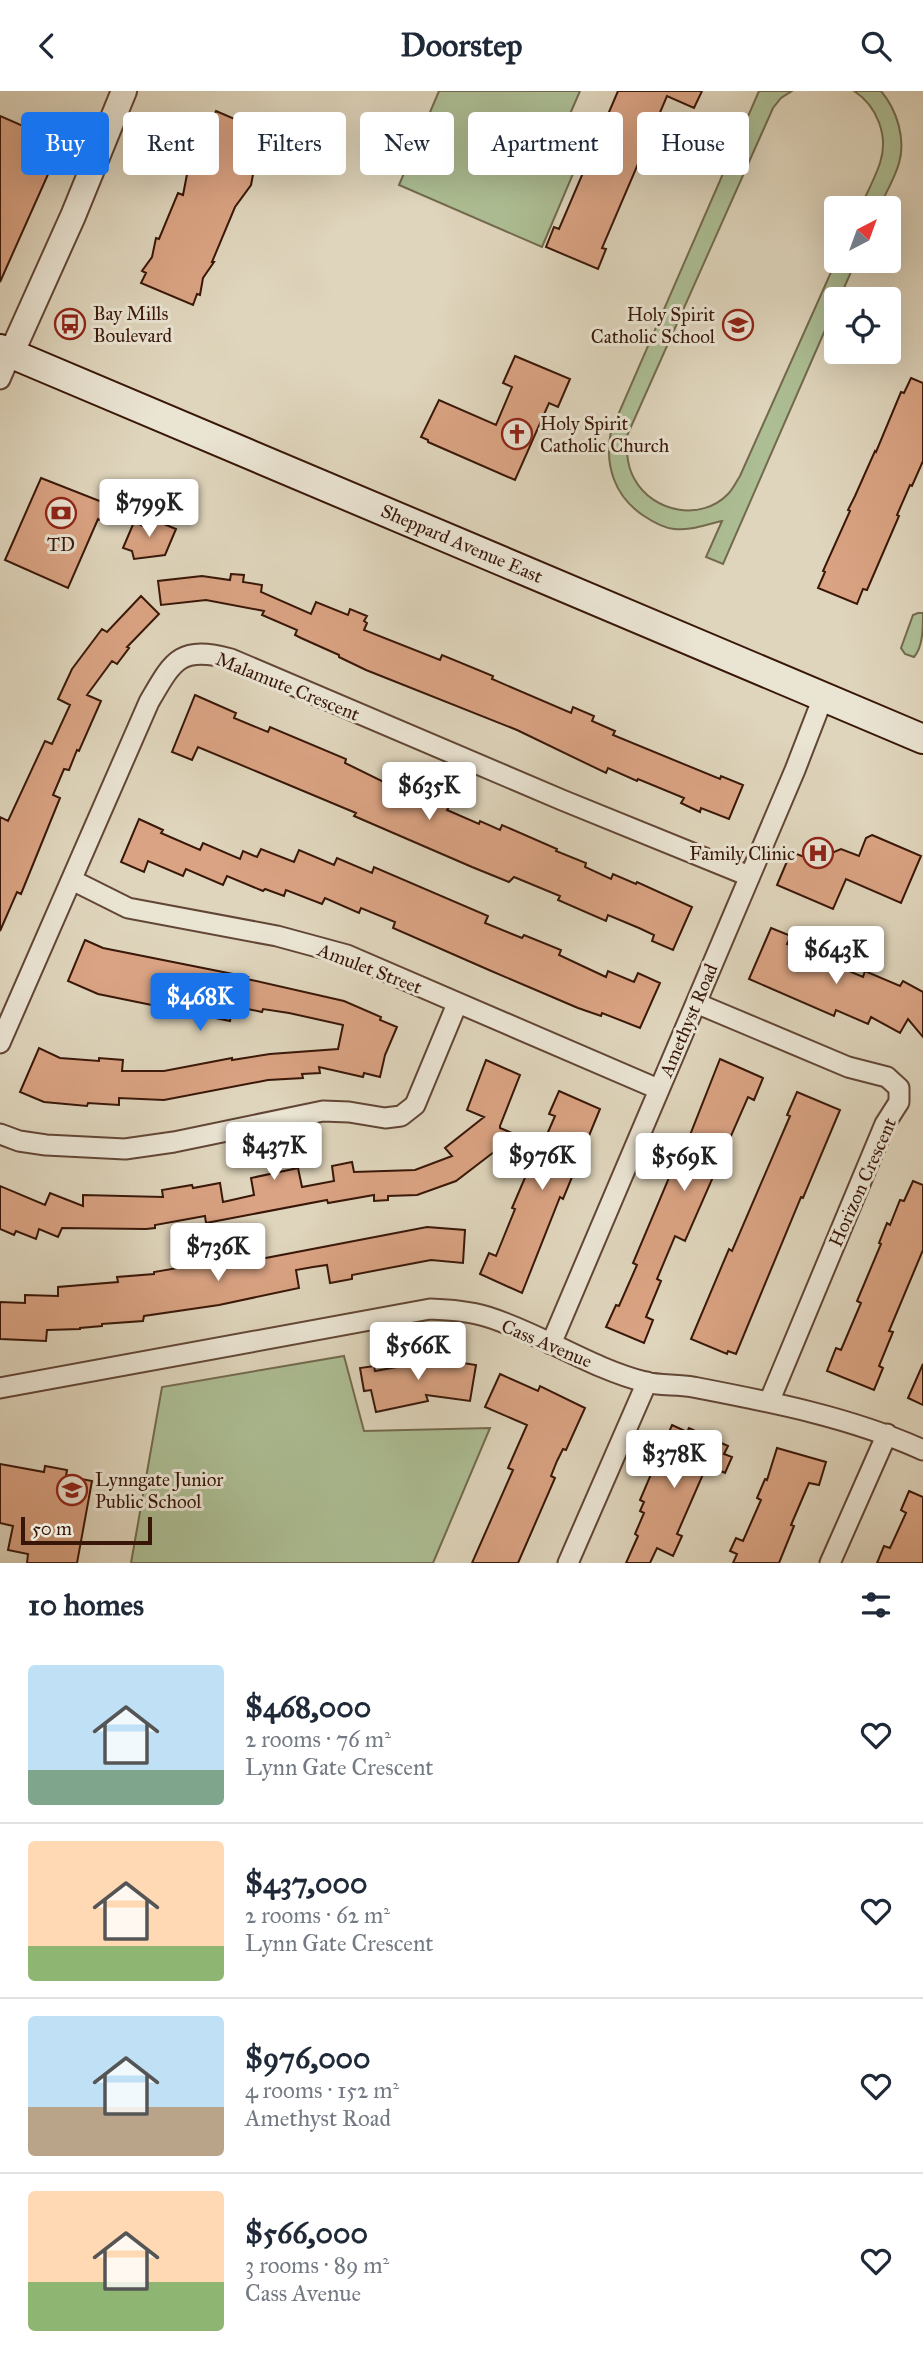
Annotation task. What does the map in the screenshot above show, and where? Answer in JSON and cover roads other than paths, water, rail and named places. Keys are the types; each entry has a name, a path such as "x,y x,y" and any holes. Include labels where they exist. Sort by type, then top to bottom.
{"main road":[{"name":"Sheppard Avenue East","path":"4,361 824,695 923,739"}],"street":[{"path":"4,361 73,216 124,91"},
{"name":"Malamute Crescent","path":"0,1043 149,702 169,667 189,655 211,654 232,659 562,800 749,876"},
{"name":"Amethyst Road","path":"551,1344 795,771 824,695"},
{"name":"Amulet Street","path":"72,880 128,908 277,936 347,955 658,1089"},
{"name":"Horizon Crescent","path":"696,1003 848,1066 887,1077 899,1088 899,1102 886,1124 769,1402"},
{"path":"0,1134 33,1143 125,1149 174,1142 323,1111 385,1118 401,1116 415,1105 457,1004"},
{"name":"Cass Avenue","path":"0,1388 430,1309 459,1310 489,1317 619,1374 647,1382 686,1386 769,1402 887,1434 923,1450"},
{"path":"568,1563 647,1382"},
{"path":"830,1563 887,1434"}],"place":[{"name":"Bay Mills Boulevard","path":"70,324"},
{"name":"Holy Spirit Catholic School","path":"738,325"},
{"name":"Holy Spirit Catholic Church","path":"517,434"},
{"name":"TD","path":"61,513"},
{"name":"Family Clinic","path":"818,853"},
{"name":"Lynngate Junior Public School","path":"72,1490"}]}
